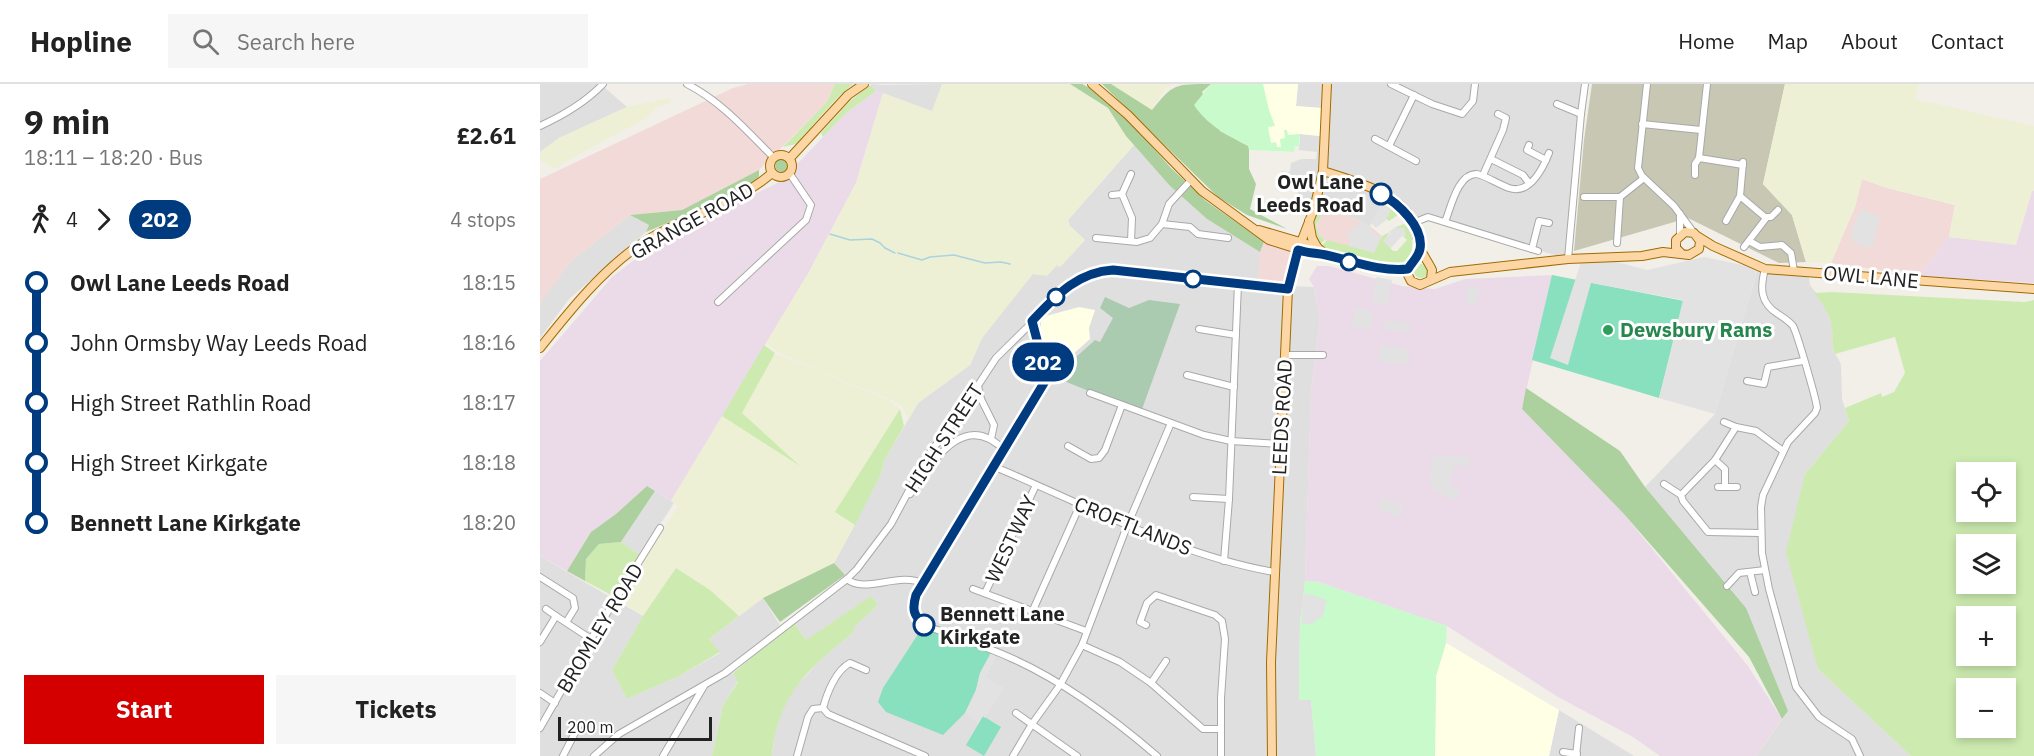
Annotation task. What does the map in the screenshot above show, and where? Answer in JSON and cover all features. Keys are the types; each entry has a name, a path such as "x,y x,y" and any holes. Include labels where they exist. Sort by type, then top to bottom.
{"main road":[{"path":"790,158 848,95 864,84"},
{"path":"1092,84 1128,115 1202,191 1245,224 1257,230 1276,234 1299,246 1361,265 1395,270 1410,269 1423,261 1430,271"},
{"name":"LEEDS ROAD","path":"1272,756 1271,662 1288,289 1299,246 1318,195 1323,171 1327,84"},
{"path":"783,155 790,158 793,164 790,174 780,177 772,173 771,163 774,158 783,155"},
{"path":"1324,157 1336,175"},
{"path":"1323,171 1359,183 1391,199 1406,211 1413,223 1430,271"},
{"name":"GRANGE ROAD","path":"540,348 585,292 636,247 678,224 725,204 757,187 772,173"},
{"path":"1309,220 1312,238 1317,247 1326,255"},
{"path":"1682,254 1677,248 1678,238 1685,232 1695,235 1699,247"},
{"name":"OWL LANE","path":"1695,235 1713,246 1765,269 2034,289"},
{"name":"OWL LANE","path":"1663,252 1678,238"},
{"path":"1299,246 1317,247"},
{"name":"OWL LANE","path":"1430,271 1450,272 1568,259 1642,256 1663,252 1693,254 1699,247 1713,246"},
{"path":"1420,247 1410,269 1414,284 1420,285 1430,271"}],"street":[{"path":"540,126 589,99 603,84"},
{"path":"687,84 717,103 745,126 774,158"},
{"path":"1391,84 1407,87 1414,95 1432,104 1462,114 1473,101 1475,84"},
{"path":"1568,259 1585,84"},
{"path":"1647,84 1638,168 1644,178 1659,189 1695,235"},
{"path":"1695,175 1707,84"},
{"path":"1389,146 1414,95"},
{"path":"1557,104 1581,114"},
{"path":"1483,176 1506,118 1498,114"},
{"path":"1642,124 1701,130"},
{"path":"1375,139 1416,160"},
{"path":"1529,145 1527,150 1546,160"},
{"path":"1445,222 1464,179 1472,174 1483,176 1510,189 1517,189 1540,174 1550,153"},
{"path":"1699,158 1743,164 1740,196 1726,221"},
{"path":"1491,159 1523,175 1529,183"},
{"path":"718,302 806,220 811,205 790,174"},
{"path":"1131,174 1122,194 1132,218 1131,241"},
{"path":"1584,197 1620,197 1644,178"},
{"path":"1096,237 1141,242 1150,238 1162,224 1169,204 1191,180"},
{"path":"1112,195 1122,194"},
{"path":"1740,196 1766,218"},
{"path":"1617,243 1620,197"},
{"path":"1778,210 1771,217 1766,218 1747,244 1760,247 1782,244 1791,253 1794,271"},
{"path":"1678,238 1680,214"},
{"path":"1413,223 1428,217 1535,250 1539,221 1549,223"},
{"path":"1162,224 1190,227 1198,234 1228,238"},
{"path":"1765,269 1761,285 1763,299 1773,311 1792,325 1817,408 1788,442 1763,495 1760,533 1765,570 1796,687 1819,717 1852,738 1860,756"},
{"name":"HIGH STREET","path":"594,756 619,734 725,673 847,579 879,541 928,455 954,422 996,358 1071,283 1100,271 1138,272 1288,289"},
{"path":"1224,561 1229,499 1238,284"},
{"path":"1032,321 1047,378 1005,451 922,583 913,609 917,618 924,625 1012,658 1060,685 1120,725 1157,756"},
{"path":"1199,329 1236,335"},
{"path":"1285,355 1323,355"},
{"path":"1747,381 1764,384 1768,368 1803,361"},
{"path":"1187,375 1234,387"},
{"path":"978,386 981,399 994,425 991,439"},
{"path":"1090,393 1204,435 1231,441 1281,444"},
{"path":"1068,446 1091,459 1099,458 1105,450 1122,405"},
{"path":"1724,422 1756,431 1783,451"},
{"path":"1013,756 1032,724 1060,685 1082,645 1127,526 1171,423"},
{"path":"1681,495 1715,460 1736,427"},
{"path":"901,506 951,442 969,434 991,439 1005,451"},
{"path":"1715,460 1725,470 1725,486"},
{"name":"CROFTLANDS","path":"995,467 1127,526 1224,561 1275,572"},
{"path":"1664,484 1681,495 1683,501 1708,532 1760,533"},
{"name":"WESTWAY","path":"985,593 1036,485"},
{"path":"1718,487 1737,487"},
{"path":"1193,497 1229,499"},
{"path":"1033,610 1080,505"},
{"name":"BROMLEY ROAD","path":"540,728 591,639 660,528"},
{"path":"1727,586 1739,573 1765,570"},
{"path":"1750,572 1755,592"},
{"path":"540,574 573,598 575,608 567,621"},
{"path":"847,579 852,584 861,585 904,579 914,579 922,583"},
{"path":"973,589 1086,631"},
{"path":"1146,625 1140,622 1147,603 1156,595 1215,615 1221,621 1225,639 1220,729 1221,756"},
{"path":"546,609 591,639"},
{"path":"540,642 556,616"},
{"path":"1082,645 1120,662 1151,683 1203,729 1220,729"},
{"path":"1151,683 1166,661"},
{"path":"823,708 831,687 844,666 850,663 866,670"},
{"path":"663,756 704,686"},
{"path":"540,693 555,703"},
{"path":"798,755 808,717 813,709 823,708"},
{"path":"823,708 828,714 925,756"},
{"path":"1016,713 1077,756"},
{"path":"562,756 579,725"},
{"path":"1563,752 1577,755 1579,728"}],"shaded area":[{"path":"540,84 606,84 604,87 627,107 559,138 540,153"},
{"path":"748,84 835,84 827,102 759,170 682,210 630,215 571,261 540,304 540,179 733,88"},
{"path":"942,84 933,112 876,91 870,85"},
{"path":"942,84 1070,84 1108,108 1134,145 1068,220 1069,225 1085,240 1060,267 1057,265 1047,276 1033,274 982,338 970,365 918,403 908,420 901,405 817,370 776,351 766,343 809,272 856,183 883,93 932,111"},
{"path":"1111,84 1172,84 1165,89 1152,110"},
{"path":"1211,84 1298,84 1296,106 1322,108 1320,136 1300,134 1299,146 1295,146 1294,152 1249,150"},
{"path":"1298,84 1585,84 1568,259 1445,222 1418,219 1386,194 1370,226 1330,207 1315,196 1308,206 1295,189 1281,186 1281,171 1290,172 1291,163 1301,159 1316,159 1317,152 1299,150 1300,134 1320,136 1322,108 1296,106"},
{"path":"1592,84 1785,84 1763,184 1792,215 1806,262 1779,263 1688,218 1574,251 1584,140"},
{"path":"1785,84 1919,84 1915,99 2034,126 2034,191 2032,191 2016,245 1949,237 1955,205 1887,188 1862,179 1855,207 1831,263 1806,262 1792,215 1763,184"},
{"path":"876,91 883,93 856,183 809,272 671,501 647,486 616,514 591,532 567,571 540,556 540,361 612,277 655,244 781,181 845,114"},
{"path":"669,99 671,103 657,107 647,118 555,169 540,160 541,151 559,138 627,107"},
{"path":"1134,145 1170,186 1207,219 1260,252 1260,262 1285,286 1314,287 1320,320 1311,391 1305,581 1300,624 1299,699 1311,699 1316,756 772,756 776,725 783,705 793,690 823,657 855,631 852,628 878,605 871,597 806,640 794,623 846,585 845,575 834,563 881,474 884,461 918,403 970,365 982,338 1033,273 1057,265 1060,267 1085,240 1069,225 1068,220"},
{"path":"1862,179 1887,188 1955,205 1949,237 1920,276 1831,263 1855,207"},
{"path":"1335,180 1351,183 1346,193 1330,186"},
{"path":"2032,191 2034,191 2034,283 1920,276 1949,237 2016,244"},
{"path":"1381,203 1391,210 1387,218 1385,217 1386,220 1376,228 1371,223"},
{"path":"1330,207 1370,226 1382,236 1374,253 1325,240 1319,235 1316,226 1323,211 1329,211"},
{"path":"1861,209 1880,217 1872,247 1868,246 1866,249 1851,240 1854,232 1851,231"},
{"path":"630,215 649,225 646,232 569,299 540,338 540,304 548,291 571,261"},
{"path":"1361,221 1370,226 1371,231 1381,238 1374,253 1349,246 1350,240 1347,236 1352,227 1355,228"},
{"path":"1397,226 1404,228 1406,235 1402,236 1391,248 1383,241"},
{"path":"1264,242 1293,251 1285,286 1258,282 1260,252"},
{"path":"1704,257 1758,268 1715,414 1659,398 1683,300 1591,283 1568,365 1550,358 1582,259 1601,258 1647,270"},
{"path":"1317,266 1329,266 1402,286 1435,289 1465,279 1552,275 1522,409 1623,513 1748,666 1782,719 1756,756 1660,756 1633,737 1558,697 1447,626 1318,582 1305,581 1311,391 1320,320 1314,287 1309,279"},
{"path":"1758,268 1808,272 1810,285 1824,303 1832,327 1833,350 1841,364 1842,399 1849,421 1805,474 1818,669 1911,756 1756,756 1788,711 1645,487 1715,414"},
{"path":"1376,277 1392,280 1387,305 1372,302"},
{"path":"1468,287 1480,287 1476,304 1465,303"},
{"path":"1105,297 1129,308 1149,300 1180,304 1141,412 1054,377 1095,340 1100,342 1113,318 1100,308"},
{"path":"1079,307 1095,310 1089,328 1090,339 1052,373 1041,346 1041,322 1046,316"},
{"path":"1355,308 1371,311 1374,315 1370,330 1353,327"},
{"path":"1386,320 1411,324 1410,332 1384,329"},
{"path":"1380,345 1406,349 1406,352 1410,353 1408,363 1405,362 1404,365 1378,361"},
{"path":"775,353 890,401 900,409 836,511 855,525 834,563 763,598 739,616 710,590 676,568 643,616 619,600 678,506 671,501 722,416 797,463 741,413"},
{"path":"1461,455 1471,458 1468,468 1456,464 1449,485 1460,491 1456,500 1433,490 1429,481 1433,457 1460,458"},
{"path":"655,491 674,503 640,555 621,542"},
{"path":"1382,499 1402,504 1401,517 1378,510"},
{"path":"540,556 643,616 612,670 627,699 679,676 720,653 709,639 763,598 780,625 730,669 738,681 723,705 712,756 540,756"},
{"path":"1305,593 1327,600 1323,616 1311,624 1302,624 1302,602"},
{"path":"1446,643 1559,710 1549,756 1435,756 1436,676"},
{"path":"992,651 998,653 986,677 1004,688 985,718 983,716 978,724 965,713 976,690 980,673"},
{"path":"1559,710 1634,756 1549,756"}],"green space":[{"path":"835,84 853,84 836,99 796,144 783,147 827,102"},
{"path":"1070,84 1082,84 1088,87 1131,123 1171,168 1206,201 1264,242 1260,252 1207,219 1170,186 1126,136 1108,108"},
{"path":"1102,84 1111,84 1152,110 1170,90 1176,87 1189,84 1211,84 1202,92 1220,131 1249,146 1249,169 1256,184 1250,209 1287,229 1247,215 1218,197"},
{"path":"1211,84 1263,84 1275,126 1268,127 1271,143 1276,142 1277,147 1281,147 1280,139 1285,138 1284,130 1287,130 1288,135 1300,134 1299,146 1295,146 1294,152 1249,150 1248,146 1218,129 1194,105"},
{"path":"870,85 876,91 845,114 823,137 821,133 849,102"},
{"path":"779,158 785,158 789,165 785,172 779,172 775,168 775,162"},
{"path":"759,170 755,183 646,232 649,225 630,215 682,210"},
{"path":"1383,199 1398,211 1398,215 1389,221 1384,217 1388,208 1381,203"},
{"path":"1321,200 1330,207 1329,211 1323,211 1316,226 1319,235 1325,240 1319,245 1314,228"},
{"path":"1404,224 1412,237 1411,253 1407,263 1392,265 1378,263 1331,251 1322,246 1327,240 1374,252 1382,236 1390,232 1384,241 1393,251 1397,251 1407,240 1403,236 1406,235 1396,227"},
{"path":"1421,264 1426,266 1428,271 1426,276 1421,278 1416,276 1414,271 1416,266"},
{"name":"Dewsbury Rams","path":"1552,275 1684,301 1659,398 1532,360"},
{"path":"1814,293 2025,302 2034,300 2034,756 1911,756 1818,669 1786,552 1805,474 1849,421 1845,408 1881,393 1882,397 1894,392 1905,373 1895,337 1835,354 1830,319"},
{"path":"764,345 775,353 742,413 800,466 722,416"},
{"path":"1526,388 1620,451 1645,487 1746,608 1788,711 1782,719 1749,657 1623,513 1522,409"},
{"path":"900,409 904,426 884,461 881,474 855,525 835,512"},
{"path":"647,486 655,491 621,542 599,544 586,559 585,581 567,571 591,532 616,514"},
{"path":"621,542 640,555 613,596 585,581 586,559 599,544"},
{"path":"834,563 845,575 780,622 763,598"},
{"path":"676,568 710,590 739,616 709,639 720,652 679,676 627,699 612,670 643,616"},
{"path":"1305,581 1318,582 1447,626 1446,643 1436,676 1435,756 1316,756 1311,700 1299,700 1300,624"},
{"path":"871,596 878,605 853,628 855,631 810,670 798,684 781,716 772,756 712,756 723,705 738,682 733,673 794,623 806,640"},
{"path":"924,625 992,651 980,673 976,690 965,713 943,735 886,712 878,702 883,688"},
{"path":"983,716 1001,727 984,756 966,745"}],"waterway":[{"path":"830,234 850,240 872,239 895,253"},
{"path":"898,253 922,260 954,255 985,263 1010,264"}],"bus line":[{"name":"202","path":"924,625 917,618 913,609 916,595 1047,378 1032,321 1064,289 1089,274 1113,270 1288,289 1298,250 1361,265 1395,270 1408,269 1414,262 1420,247 1418,236 1406,211 1381,194"}],"place":[{"name":"Owl Lane Leeds Road","path":"1381,194"},
{"name":"Dewsbury Rams","path":"1608,330"},
{"name":"Bennett Lane Kirkgate","path":"924,625"}]}
